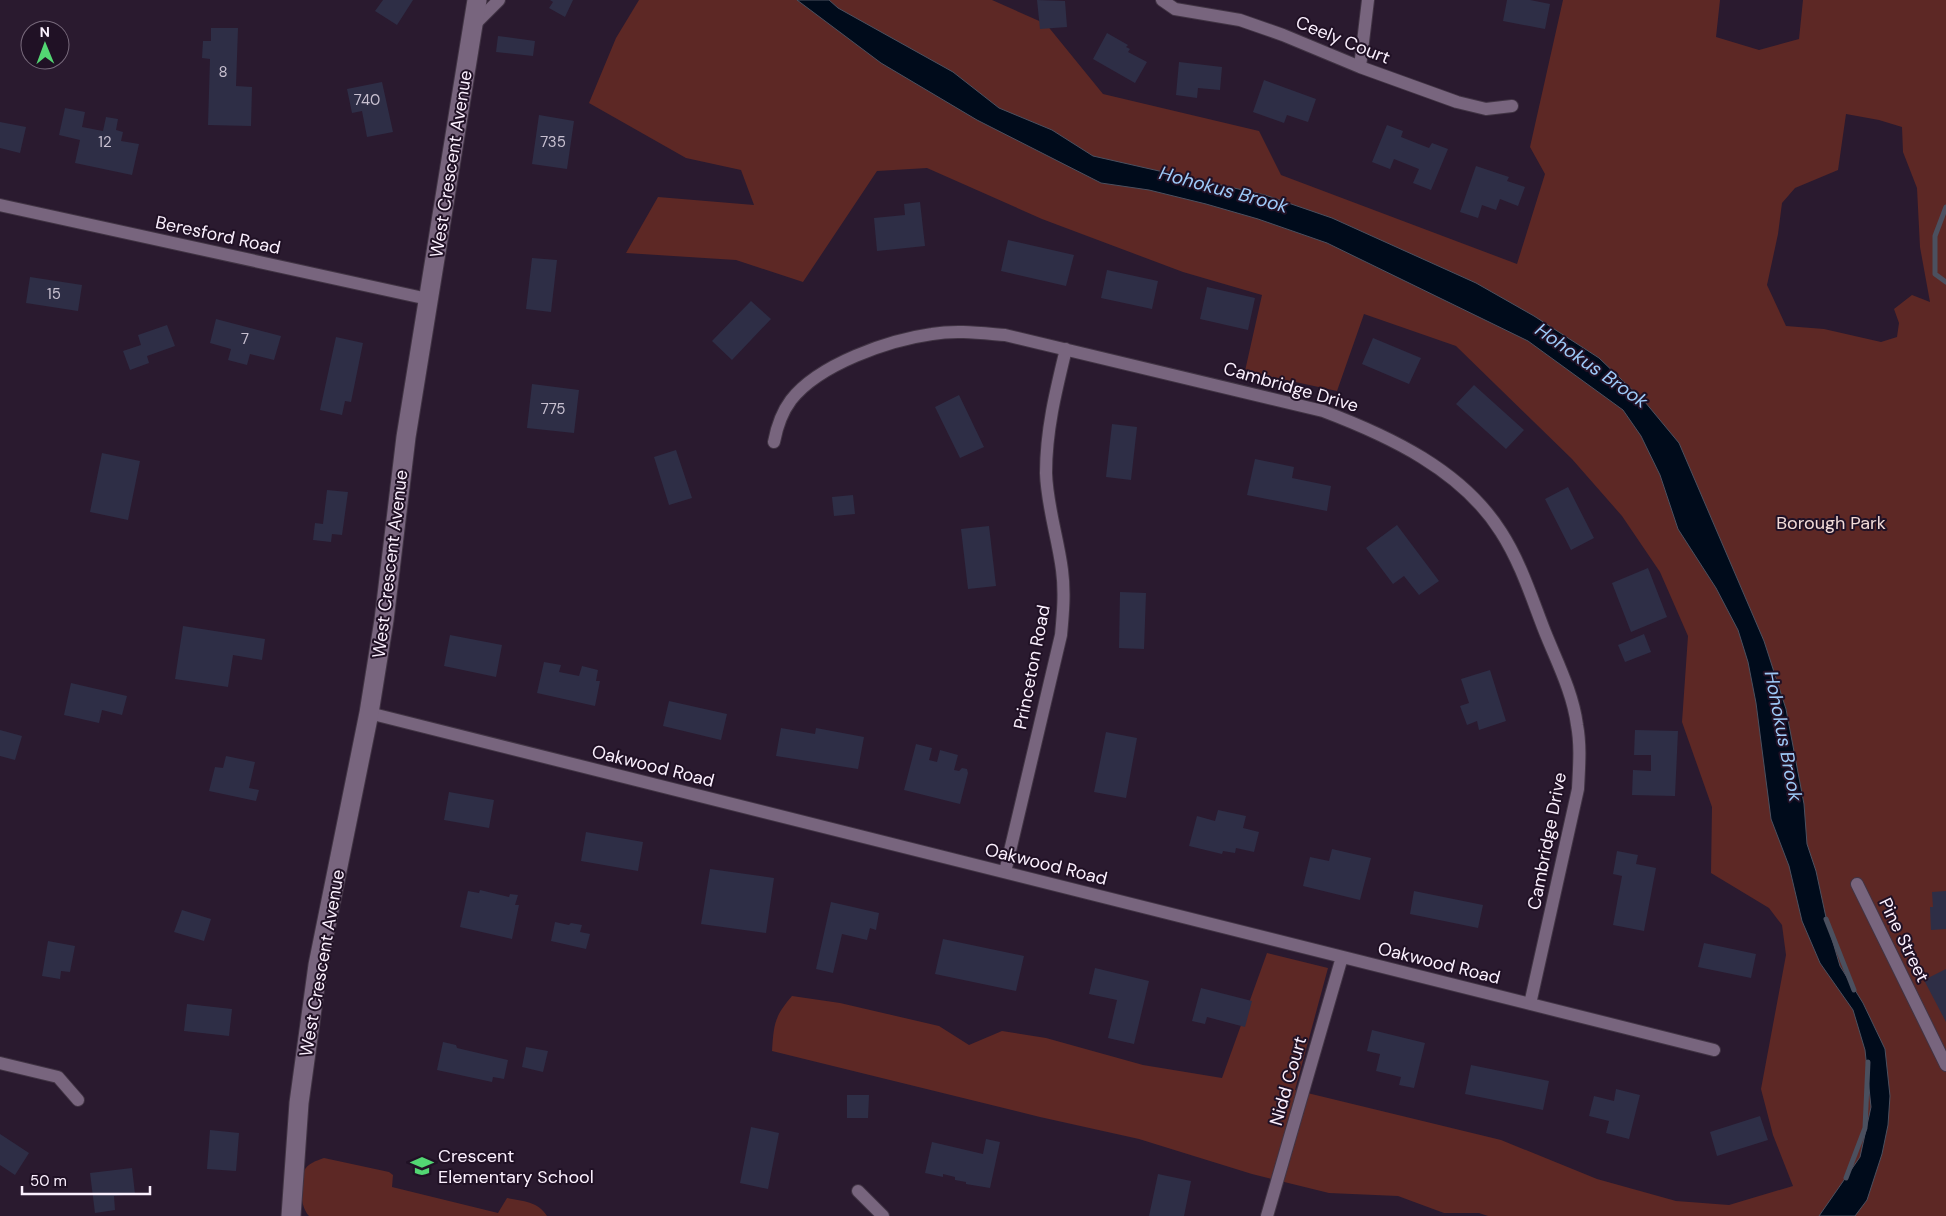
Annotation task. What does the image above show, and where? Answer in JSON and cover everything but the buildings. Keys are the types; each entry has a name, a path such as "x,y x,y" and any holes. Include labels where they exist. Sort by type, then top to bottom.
{"main road":[{"name":"West Crescent Avenue","path":"291,1216 297,1126 318,965 369,713 384,620 406,437 477,0"}],"street":[{"path":"473,26 499,0"},
{"name":"Ceely Court","path":"1162,0 1175,9 1240,20 1456,102 1486,109 1512,106"},
{"path":"1360,67 1368,0"},
{"name":"Beresford Road","path":"0,205 428,299"},
{"name":"Cambridge Drive","path":"774,442 782,414 792,398 807,385 833,368 864,352 898,340 933,334 969,332 1005,335 1323,411 1363,426 1402,445 1438,468 1463,488 1485,510 1501,532 1516,558 1571,696 1578,724 1580,757 1578,789 1530,1004"},
{"name":"Princeton Road","path":"1005,872 1060,635 1064,603 1062,571 1050,509 1046,474 1052,409 1066,349"},
{"name":"Oakwood Road","path":"369,713 1714,1050"},
{"name":"Pine Street","path":"1857,884 1946,1065"},
{"name":"Nidd Court","path":"1267,1216 1342,957"},
{"path":"0,1062 58,1077 78,1100"},
{"path":"858,1191 883,1216"}],"green space":[{"name":"Borough Park","path":"639,0 992,0 1046,24 1103,94 1259,131 1281,175 1517,264 1545,174 1530,147 1563,0 1720,0 1716,37 1759,50 1799,39 1803,0 1946,0 1946,1216 1488,1216 1479,1213 1444,1213 1398,1196 1329,1193 1252,1174 1139,1139 1040,1117 772,1051 776,1021 792,996 840,1003 939,1026 969,1045 1002,1031 1046,1038 1143,1065 1222,1078 1267,953 1328,968 1295,1090 1501,1140 1597,1179 1676,1201 1729,1205 1793,1186 1773,1135 1761,1089 1786,955 1782,925 1769,908 1711,873 1712,807 1682,722 1688,636 1660,572 1622,516 1572,459 1456,346 1364,314 1337,391 1245,371 1262,295 1183,272 1042,219 927,168 877,171 803,282 736,260 626,253 658,197 754,205 741,170 686,158 589,103 616,38","holes":["1846,114 1879,120 1902,127 1903,152 1917,188 1920,247 1930,302 1912,295 1894,309 1899,323 1897,337 1881,342 1824,329 1786,326 1767,285 1778,234 1782,203 1795,188 1838,170"]},
{"path":"324,1158 389,1172 393,1175 392,1187 498,1213 507,1198 529,1202 539,1207 547,1216 309,1216 302,1201 302,1176 308,1166"}],"water":[{"path":"797,0 829,0 838,8 953,72 999,108 1052,130 1093,156 1265,195 1332,218 1476,283 1534,316 1599,358 1645,402 1679,443 1764,641 1786,709 1804,804 1807,844 1816,871 1827,922 1840,966 1863,1003 1885,1049 1890,1096 1888,1125 1882,1154 1867,1200 1855,1216 1819,1216 1860,1157 1871,1107 1865,1050 1853,1010 1820,963 1802,921 1789,866 1771,819 1756,703 1748,662 1738,630 1716,588 1678,529 1660,475 1641,436 1623,410 1528,341 1327,243 1258,219 1206,204 1149,190 1101,183 977,120 881,63"}],"waterway":[{"path":"1946,207 1935,236 1935,274 1946,282"},
{"name":"Hohokus Brook","path":"1826,919 1854,990"},
{"name":"Hohokus Brook","path":"1846,1178 1865,1128 1868,1062"}],"place":[{"name":"Crescent Elementary School","path":"422,1166"}]}
